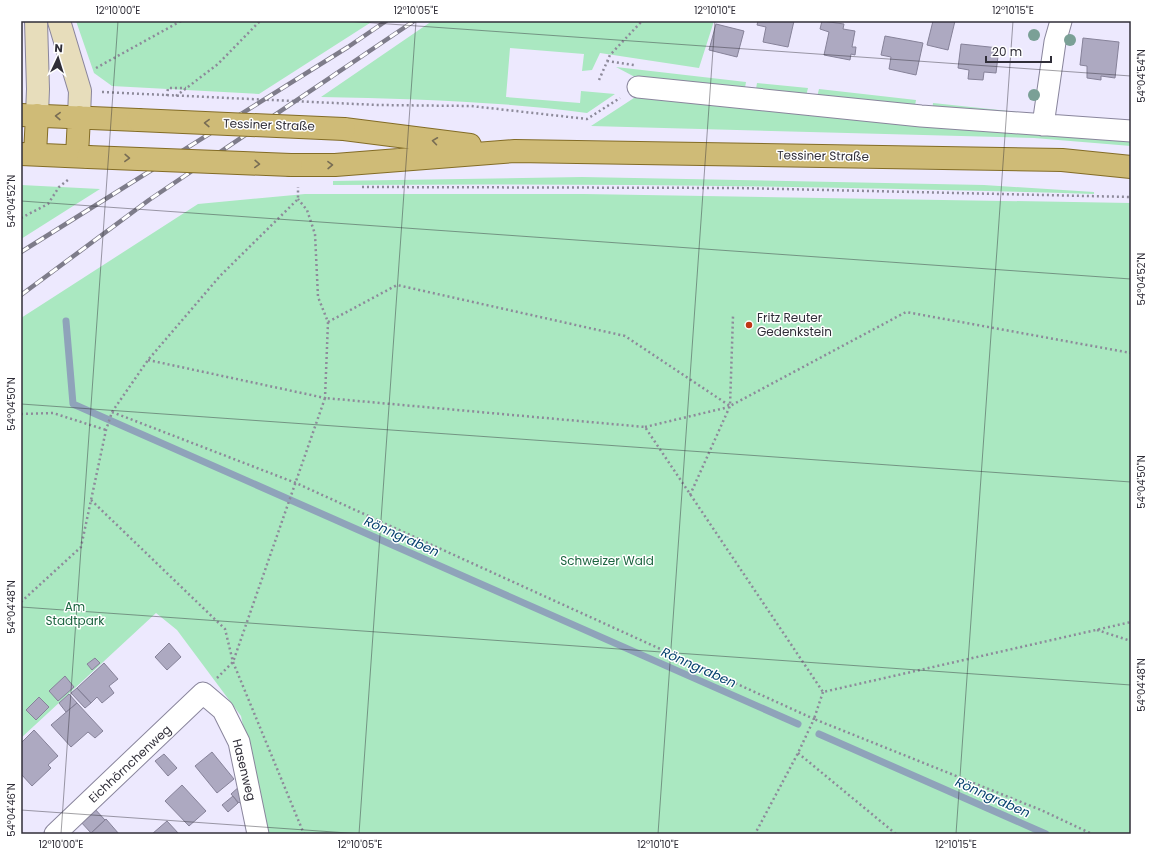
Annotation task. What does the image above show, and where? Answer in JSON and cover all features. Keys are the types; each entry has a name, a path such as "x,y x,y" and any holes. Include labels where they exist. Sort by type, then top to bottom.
{"main road":[{"path":"28,154 29,115 38,89 36,21"},
{"path":"59,21 80,91 79,117 82,156"},
{"name":"Tessiner Straße","path":"29,115 344,129 515,151"},
{"name":"Tessiner Straße","path":"28,154 291,165 335,165 515,151 1062,160 1131,167"}],"street":[{"path":"1043,125 1055,42 1061,21"},
{"path":"638,87 922,116 1131,131"},
{"name":"Eichhörnchenweg","path":"55,834 203,693"},
{"name":"Hasenweg","path":"203,693 223,710 239,742 258,834"}],"path":[{"path":"90,72 107,61 181,21"},
{"path":"167,96 168,88 186,88 218,64 260,21"},
{"path":"599,80 610,55 642,21"},
{"path":"108,93 377,105 472,106 587,119 638,87"},
{"path":"21,218 48,204 59,187"},
{"path":"203,693 233,662 325,398 328,322 318,297 315,234 307,210 298,199 298,187 306,187"},
{"path":"361,187 738,188 1131,197"},
{"path":"21,602 81,547 106,430 112,412 148,360 220,276 298,199"},
{"path":"328,322 397,285 625,336 730,406"},
{"path":"148,360 325,398 645,427 730,406 906,312 1131,354"},
{"path":"690,495 730,406 733,316"},
{"path":"112,412 296,482 814,719 1040,810 1092,834"},
{"path":"21,414 53,413 106,430"},
{"path":"645,427 823,692"},
{"path":"91,500 225,629 233,662 304,834"},
{"path":"823,692 1131,622"},
{"path":"1096,629 1131,641"},
{"path":"755,834 798,753 814,719 823,692"},
{"path":"798,753 896,834"}],"green space":[{"path":"76,21 373,21 259,94 112,86 94,73"},
{"path":"432,21 714,21 699,68 600,53 592,70 582,71 584,54 510,48 506,97 580,103 581,91 615,94 587,113 487,103 321,97"},
{"path":"616,67 746,82 744,93 648,84"},
{"path":"757,83 808,88 805,100 755,95"},
{"path":"819,89 916,100 914,111 816,101"},
{"path":"637,96 1131,138 1131,146 1034,138 591,126"},
{"path":"933,103 1027,113 1015,120 932,112"},
{"path":"582,177 984,185 1094,192 1094,194 713,186 523,184 333,185 333,181"},
{"path":"21,185 100,189 21,239"},
{"name":"Schweizer Wald","path":"305,194 584,194 1131,203 1131,834 266,834 241,716 177,630 156,613 21,738 21,318 198,204"}],"building":[{"path":"758,21 794,21 788,47 763,42 766,27 757,25"},
{"path":"822,21 844,24 843,29 855,31 852,47 856,47 855,55 851,54 850,60 824,55 829,32 820,29"},
{"path":"933,21 955,21 948,50 927,45"},
{"path":"716,24 744,31 737,57 709,50"},
{"path":"885,36 923,43 916,75 889,69 891,57 881,55"},
{"path":"1083,38 1119,42 1115,78 1101,76 1101,80 1087,78 1087,66 1080,65"},
{"path":"961,44 999,48 996,73 984,72 983,80 968,79 969,70 958,68"},
{"path":"169,643 181,657 167,670 155,657"},
{"path":"95,658 100,663 92,670 87,664"},
{"path":"104,663 118,679 109,686 114,693 102,703 97,697 91,703 77,688"},
{"path":"65,676 74,687 58,701 49,691"},
{"path":"77,688 91,703 85,708 71,693"},
{"path":"69,694 77,703 66,712 59,703"},
{"path":"39,697 49,707 36,720 26,710"},
{"path":"77,703 103,731 95,738 88,732 71,747 51,725"},
{"path":"34,730 58,756 48,765 51,768 32,786 21,774 21,743"},
{"path":"212,752 234,779 217,793 195,766"},
{"path":"164,754 177,768 168,776 155,761"},
{"path":"182,785 206,811 189,826 165,801"},
{"path":"241,785 245,798 239,803 231,794"},
{"path":"233,796 238,803 228,812 222,805"},
{"path":"94,808 105,820 91,833 80,821"},
{"path":"106,819 119,834 90,834 105,820"},
{"path":"167,821 179,834 152,834"}],"waterway":[{"name":"Rönngraben","path":"66,321 73,404 798,724"},
{"name":"Rönngraben","path":"819,734 1046,834"}],"railway":[{"path":"21,252 348,47 386,21"},
{"path":"21,295 149,200 414,21"}],"place":[{"name":"Fritz Reuter Gedenkstein","path":"749,325"}],"park label":[{"name":"Am Stadtpark","path":"75,614"}]}
